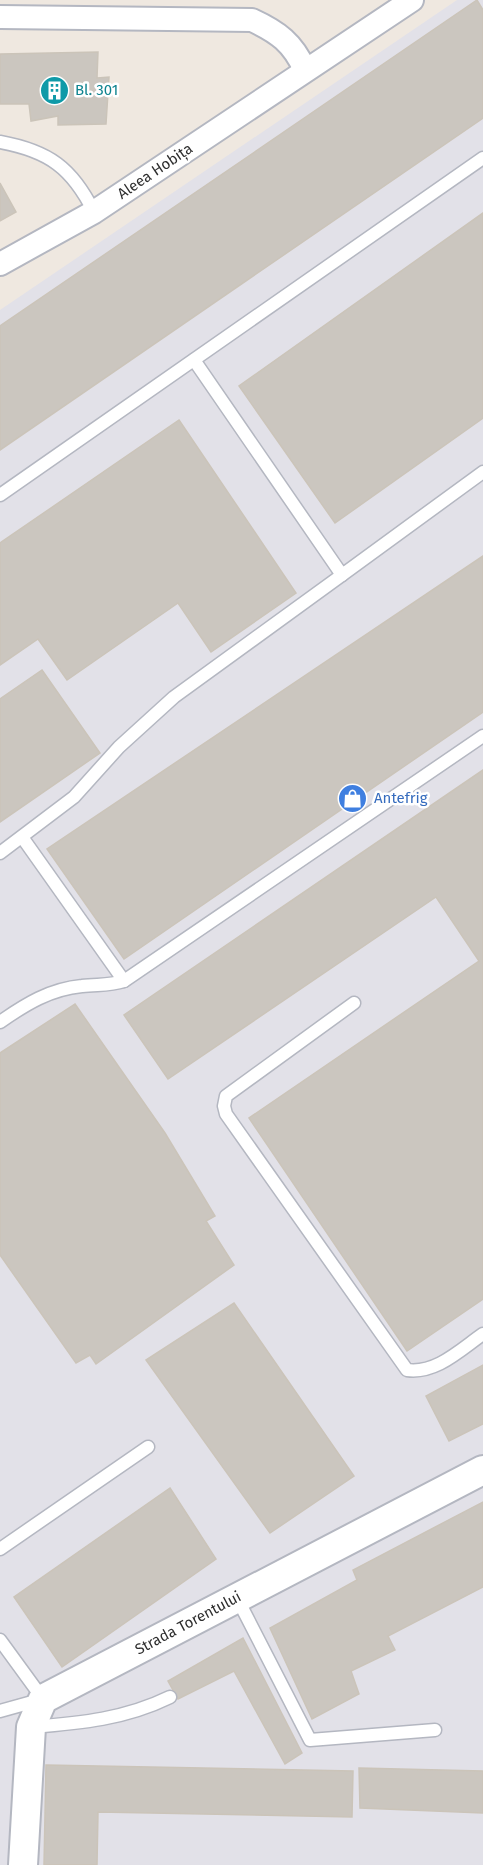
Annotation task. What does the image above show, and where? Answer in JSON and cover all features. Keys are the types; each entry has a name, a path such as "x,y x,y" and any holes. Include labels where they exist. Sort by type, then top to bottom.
{"street":[{"name":"Aleea Hobița","path":"0,264 94,212 412,0"},
{"path":"0,17 252,20 275,31 288,41 305,70"},
{"name":"Strada Torentului","path":"43,1699 483,1470"},
{"path":"23,1865 31,1727 43,1699"}],"lane":[{"path":"0,142 46,155 68,171 83,191 94,212"},
{"path":"0,495 483,158"},
{"path":"194,360 342,575"},
{"path":"0,852 74,797 118,747 174,697 483,472"},
{"path":"0,1022 26,1004 54,991 83,986 108,986 124,981 483,736"},
{"path":"22,837 124,981"},
{"path":"354,1003 226,1096 224,1106 226,1114 407,1370 420,1372 436,1366 483,1334"},
{"path":"0,1549 148,1448"},
{"path":"237,1598 310,1740 435,1730"},
{"path":"0,1640 43,1699 0,1711"},
{"path":"31,1727 95,1722 146,1709 170,1697"}],"shaded area":[{"path":"457,0 483,0 483,1865 0,1865 0,310"}],"building":[{"path":"477,0 483,10 483,118 0,450 0,326"},
{"name":"Bl. 301","path":"98,52 97,78 109,77 106,124 58,125 58,116 31,121 29,104 0,104 0,54"},
{"path":"0,183 16,212 0,221"},
{"path":"483,213 483,418 335,523 239,386"},
{"path":"179,420 296,593 211,652 178,603 67,680 38,639 0,665 0,543"},
{"path":"483,556 483,712 124,959 47,849"},
{"path":"42,670 100,753 0,822 0,699"},
{"path":"483,770 483,1299 407,1351 249,1118 479,961 436,897 168,1079 124,1015"},
{"path":"75,1004 165,1133 215,1216 206,1221 234,1265 96,1364 90,1355 76,1363 0,1255 0,1053"},
{"path":"234,1303 354,1476 270,1533 146,1360"},
{"path":"483,1365 483,1424 449,1441 426,1396"},
{"path":"170,1488 216,1559 62,1667 14,1597"},
{"path":"483,1502 483,1587 388,1636 395,1650 351,1671 359,1694 312,1719 270,1628 357,1580 353,1570"},
{"path":"243,1638 302,1753 285,1764 234,1671 178,1699 168,1681"},
{"path":"46,1765 353,1771 352,1817 98,1812 97,1865 44,1865"},
{"path":"359,1768 483,1771 483,1813 360,1808"}],"place":[{"name":"Bl. 301","path":"54,90"},
{"name":"Antefrig","path":"353,798"}]}
